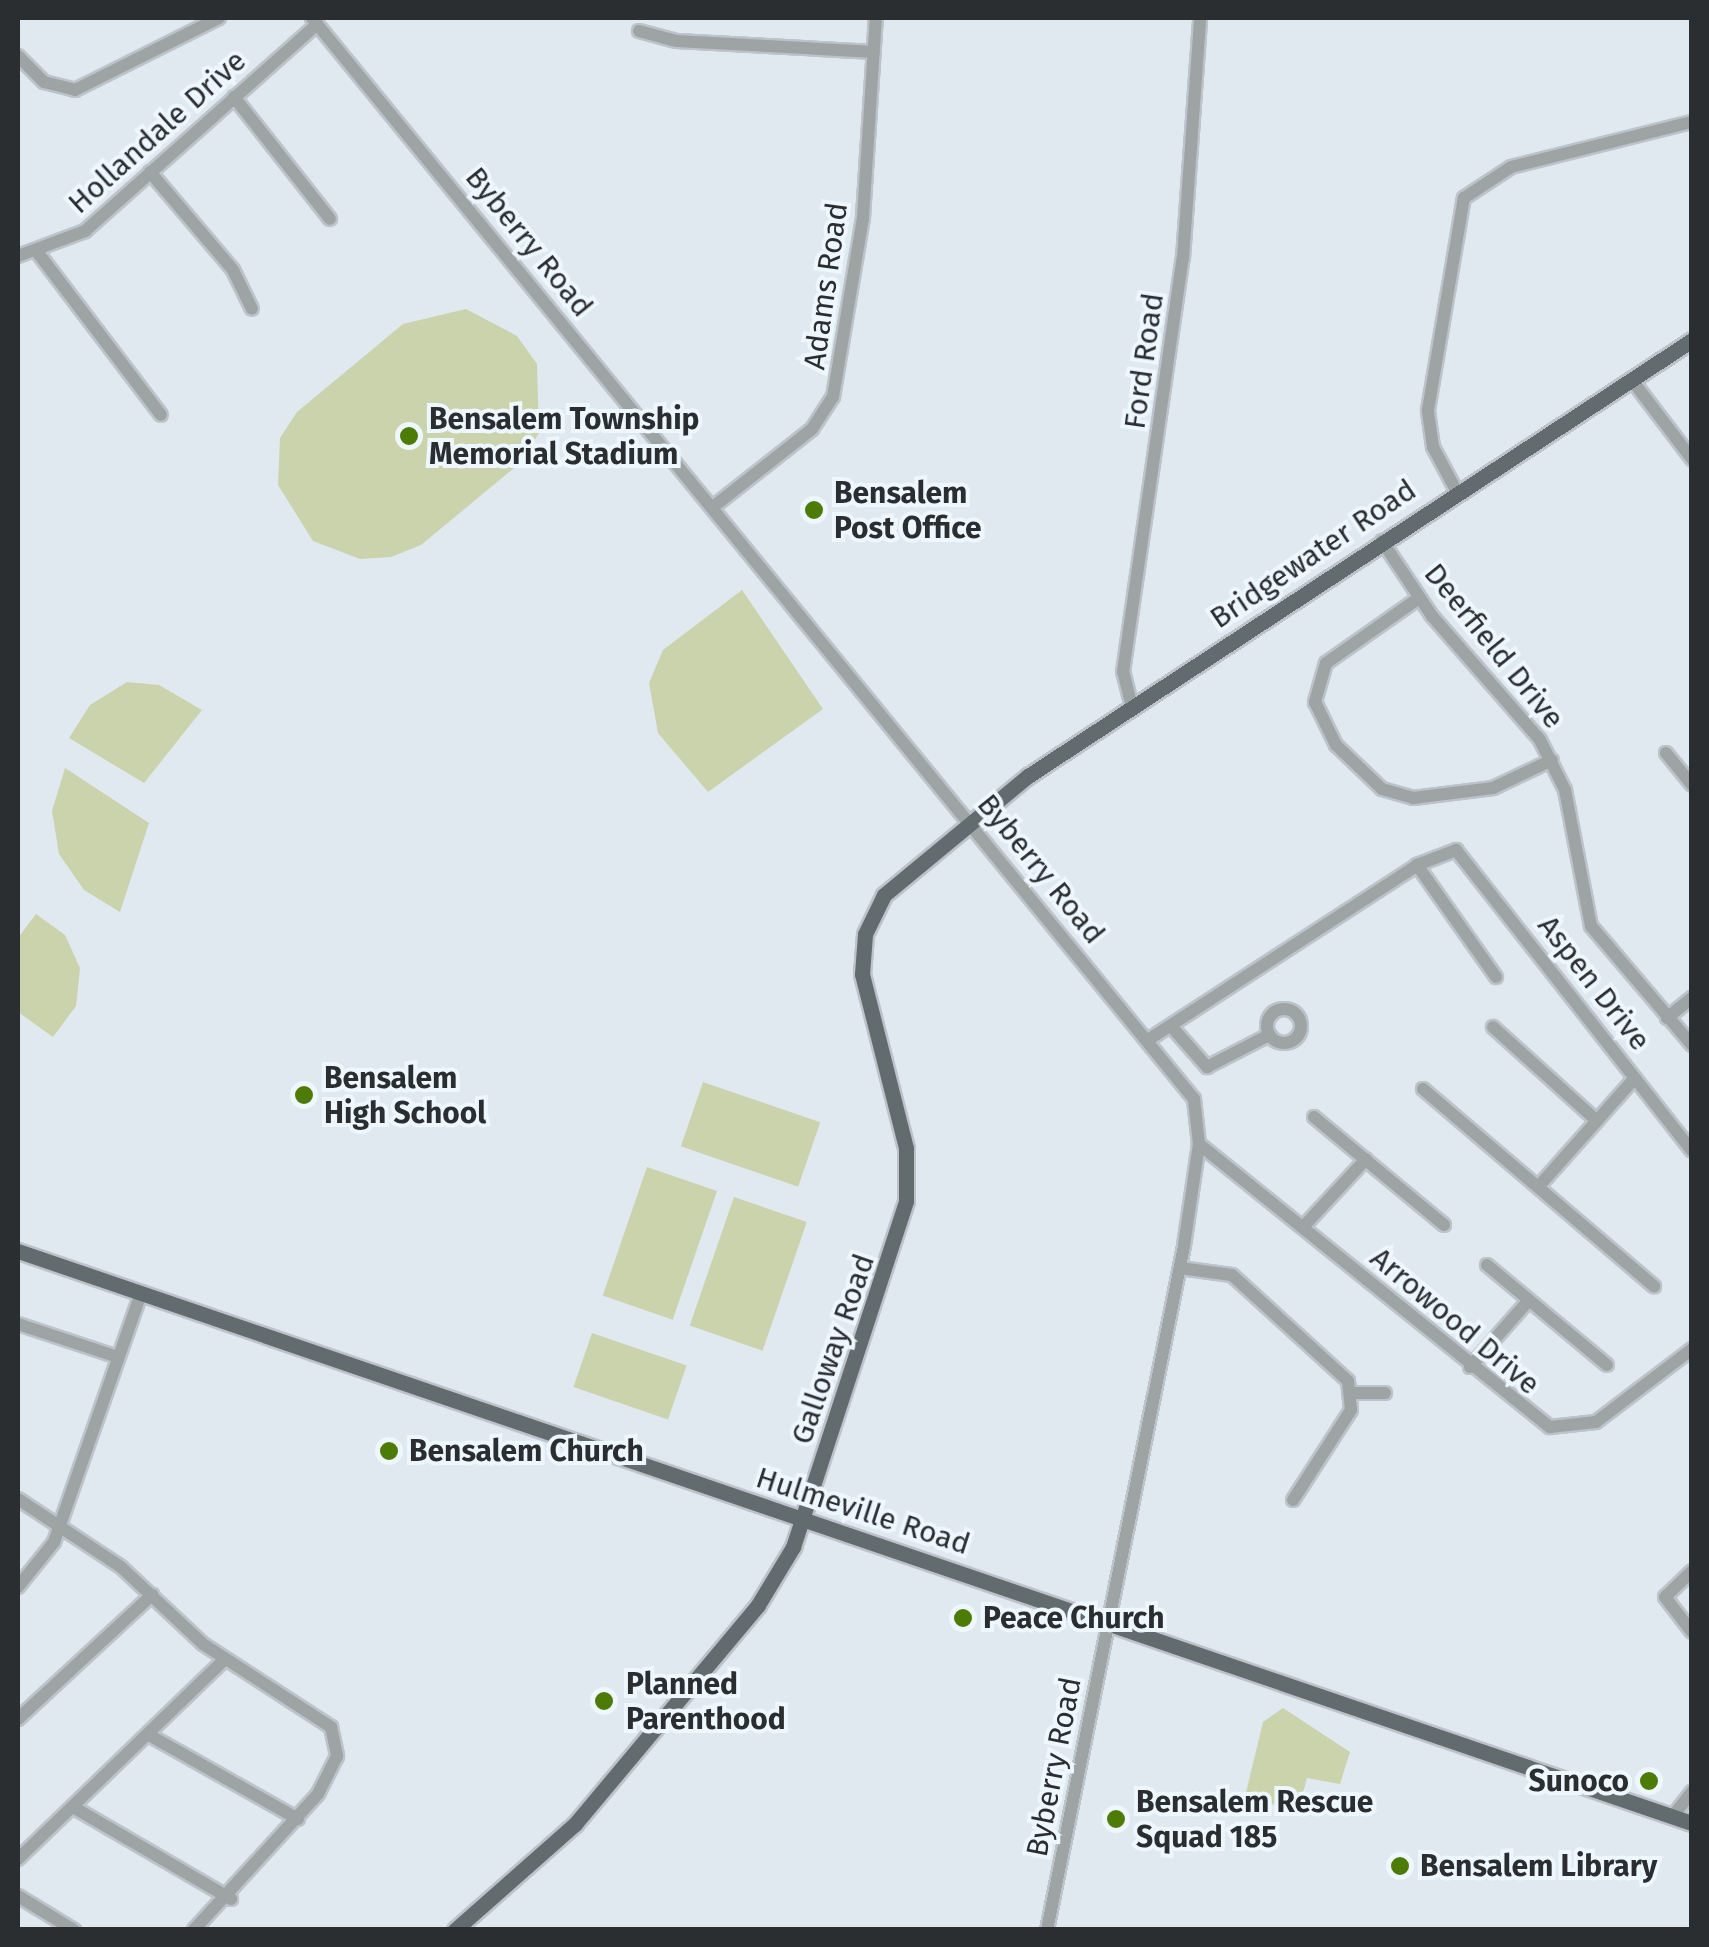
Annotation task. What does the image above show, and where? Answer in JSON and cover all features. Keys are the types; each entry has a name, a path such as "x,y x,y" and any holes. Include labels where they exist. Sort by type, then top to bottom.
{"main road":[{"name":"Bridgewater Road","path":"969,820 1382,541 1692,340"},
{"name":"Galloway Road","path":"456,1930 537,1863 628,1762 778,1579 804,1522 906,1201 906,1148 862,974 866,934 884,895 969,820"},
{"name":"Hulmeville Road","path":"18,1251 1692,1823"}],"street":[{"path":"18,56 44,82 75,90 219,18"},
{"name":"Adams Road","path":"713,507 812,429 833,397 863,217 876,18"},
{"name":"Ford Road","path":"1132,707 1123,672 1183,258 1200,18"},
{"name":"Hollandale Drive","path":"18,256 38,253 85,231 314,21"},
{"name":"Byberry Road","path":"314,21 1194,1099 1199,1144 1180,1268 1047,1930"},
{"path":"640,31 678,41 874,52"},
{"path":"234,97 330,220"},
{"path":"1457,492 1436,457 1428,410 1464,198 1511,167 1692,122"},
{"path":"150,172 233,270 252,309"},
{"path":"38,253 161,415"},
{"path":"1631,379 1692,458"},
{"name":"Deerfield Drive","path":"1382,541 1420,598 1552,760 1568,800 1584,910 1692,1045"},
{"path":"1420,598 1326,663 1315,702 1336,744 1382,789 1413,798 1493,788 1552,760"},
{"path":"1666,753 1692,785"},
{"name":"Aspen Drive","path":"1417,865 1453,850 1692,1151"},
{"path":"1148,1040 1173,1029 1417,865 1496,977"},
{"path":"1667,1018 1692,998"},
{"path":"1493,1028 1597,1121"},
{"path":"1173,1029 1213,1068 1270,1035"},
{"path":"1540,1186 1636,1078"},
{"path":"1424,1089 1654,1286"},
{"path":"1314,1116 1444,1225"},
{"name":"Arrowood Drive","path":"1199,1144 1539,1422 1572,1429 1596,1422 1692,1350"},
{"path":"1304,1226 1366,1159"},
{"path":"1487,1264 1607,1365"},
{"path":"1180,1268 1232,1275 1336,1362 1352,1393 1351,1410 1292,1500"},
{"path":"18,1587 46,1558 60,1526 141,1293"},
{"path":"1470,1367 1529,1300"},
{"path":"18,1324 118,1358"},
{"path":"1352,1393 1385,1393"},
{"path":"18,1499 152,1595 226,1659 331,1728 335,1765 298,1819 231,1898 194,1930"},
{"path":"1692,1571 1664,1597 1692,1632"},
{"path":"18,1719 152,1595"},
{"path":"18,1859 226,1659"},
{"path":"149,1735 298,1819"},
{"path":"1673,1816 1692,1792"},
{"path":"72,1806 231,1898"},
{"path":"18,1896 74,1930"}],"green space":[{"name":"Bensalem Township Memorial Stadium","path":"466,309 517,336 537,364 539,433 520,463 421,545 391,557 360,559 313,541 278,485 280,438 297,412 403,324"},
{"path":"742,590 823,709 708,792 658,733 649,683 663,650"},
{"path":"127,682 159,685 202,710 144,783 69,738 90,705"},
{"path":"65,768 149,823 120,912 84,890 59,854 52,811"},
{"path":"36,914 65,935 80,968 76,1006 53,1037 18,1012 18,938"},
{"path":"703,1082 820,1122 798,1187 681,1146"},
{"path":"647,1167 717,1191 673,1320 603,1296"},
{"path":"734,1197 807,1222 763,1351 690,1326"},
{"path":"592,1333 687,1366 668,1419 573,1387"},
{"path":"1283,1708 1350,1752 1340,1784 1307,1778 1298,1811 1245,1797 1263,1722"}],"place":[{"name":"Bensalem Township Memorial Stadium","path":"409,436"},
{"name":"Bensalem Post Office","path":"814,510"},
{"name":"Bensalem High School","path":"304,1095"},
{"name":"Bensalem Church","path":"389,1451"},
{"name":"Peace Church","path":"963,1618"},
{"name":"Planned Parenthood","path":"604,1701"},
{"name":"Sunoco","path":"1649,1781"},
{"name":"Bensalem Rescue Squad 185","path":"1116,1819"},
{"name":"Bensalem Library","path":"1400,1866"}]}
